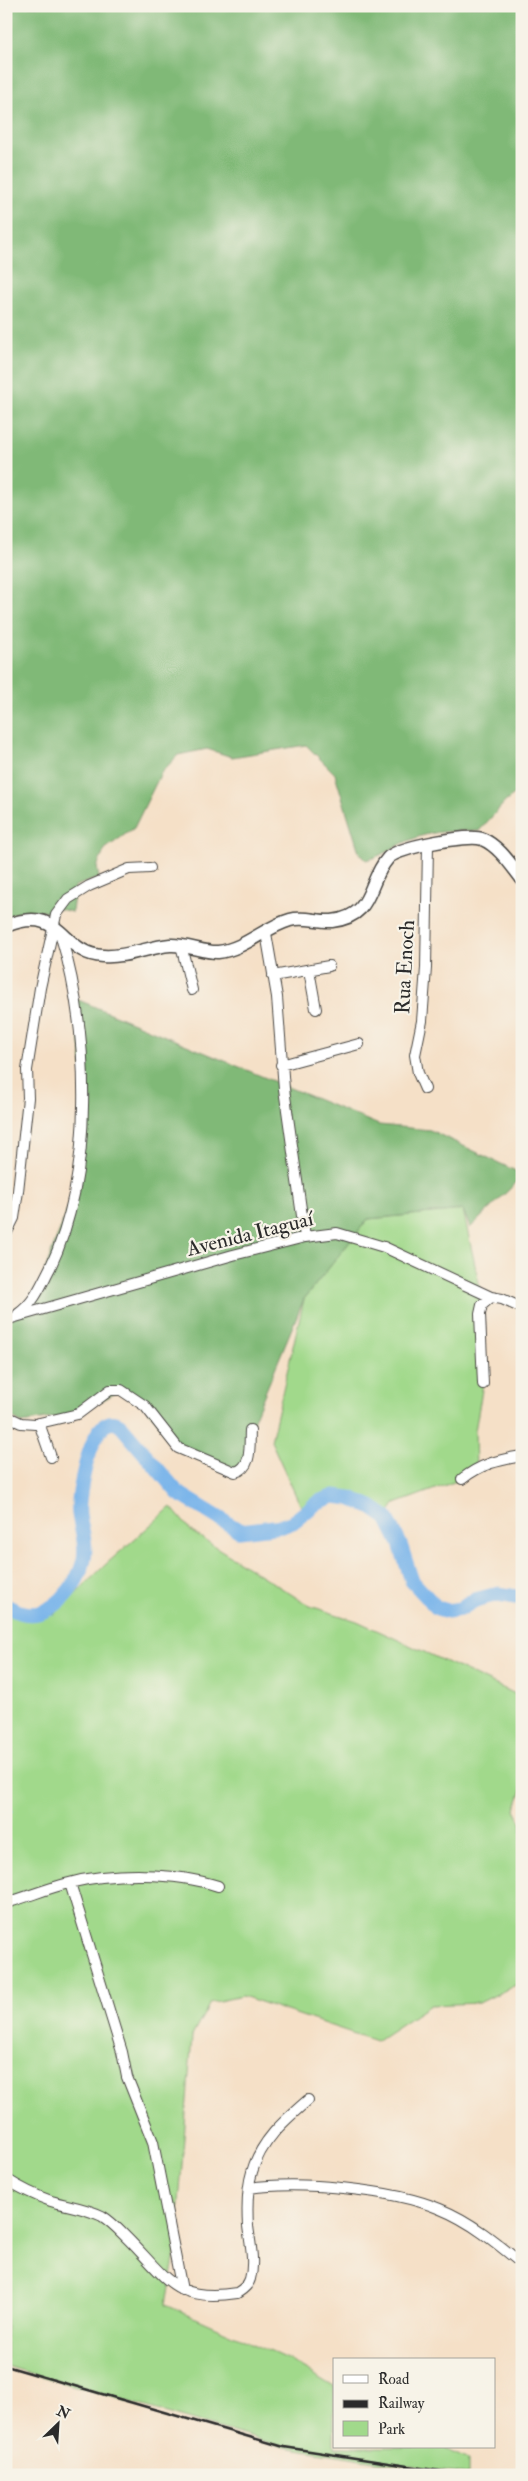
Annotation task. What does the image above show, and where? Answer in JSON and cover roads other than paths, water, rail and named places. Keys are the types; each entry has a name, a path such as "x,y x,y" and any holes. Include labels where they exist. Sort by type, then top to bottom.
{"street":[{"path":"6,926 28,920 43,921 57,929 88,954 104,956 169,945 181,945 219,952 266,933 290,920 304,918 330,921 352,915 361,909 369,898 382,866 389,856 408,847 469,837 482,840 499,852 522,879"},
{"name":"Rua Enoch","path":"425,1089 418,1073 414,1055 422,1021 426,968 428,844"},
{"path":"9,1319 25,1309 35,1297 56,1254 77,1183 84,1086 76,999 70,966 57,929 56,915 68,899 89,886 129,869 150,868"},
{"path":"6,1234 14,1218 18,1192 28,1098 27,1070 40,988 57,929"},
{"path":"266,933 281,1035 281,1065 305,1237"},
{"path":"181,945 192,990"},
{"path":"273,976 329,966"},
{"path":"309,970 316,1009"},
{"path":"281,1065 359,1044"},
{"name":"Avenida Itaguaí","path":"9,1319 233,1255 305,1237 338,1233 384,1246 491,1297 502,1299 522,1308"},
{"path":"483,1384 480,1314 482,1305 491,1297"},
{"path":"6,1416 21,1423 39,1423 78,1414 110,1390 121,1390 144,1406 178,1448 235,1472 242,1471 246,1465 250,1430"},
{"path":"39,1423 51,1458"},
{"path":"462,1479 476,1469 493,1461 522,1456"},
{"path":"6,1904 70,1883 98,1877 158,1876 198,1880 218,1886"},
{"path":"70,1883 122,2052 127,2077 153,2142 182,2290"},
{"path":"6,2178 31,2193 104,2217 132,2243 163,2278 182,2290 206,2296 237,2294 249,2281 252,2269 248,2224 249,2188 252,2170 273,2133 282,2122 308,2100"},
{"path":"249,2188 268,2185 342,2188 421,2203 440,2209 489,2237 522,2264"}],"waterway":[{"path":"6,1606 31,1614 42,1612 62,1599 76,1580 85,1553 79,1514 85,1466 99,1431 105,1425 112,1423 122,1427 178,1493 240,1531 282,1526 293,1522 318,1502 334,1496 350,1498 371,1507 387,1518 400,1544 412,1581 437,1608 448,1611 460,1609 475,1600 498,1594 522,1598"},
{"path":"6,1811 11,1811"}],"railway":[{"path":"6,2366 284,2447 466,2475"}]}
